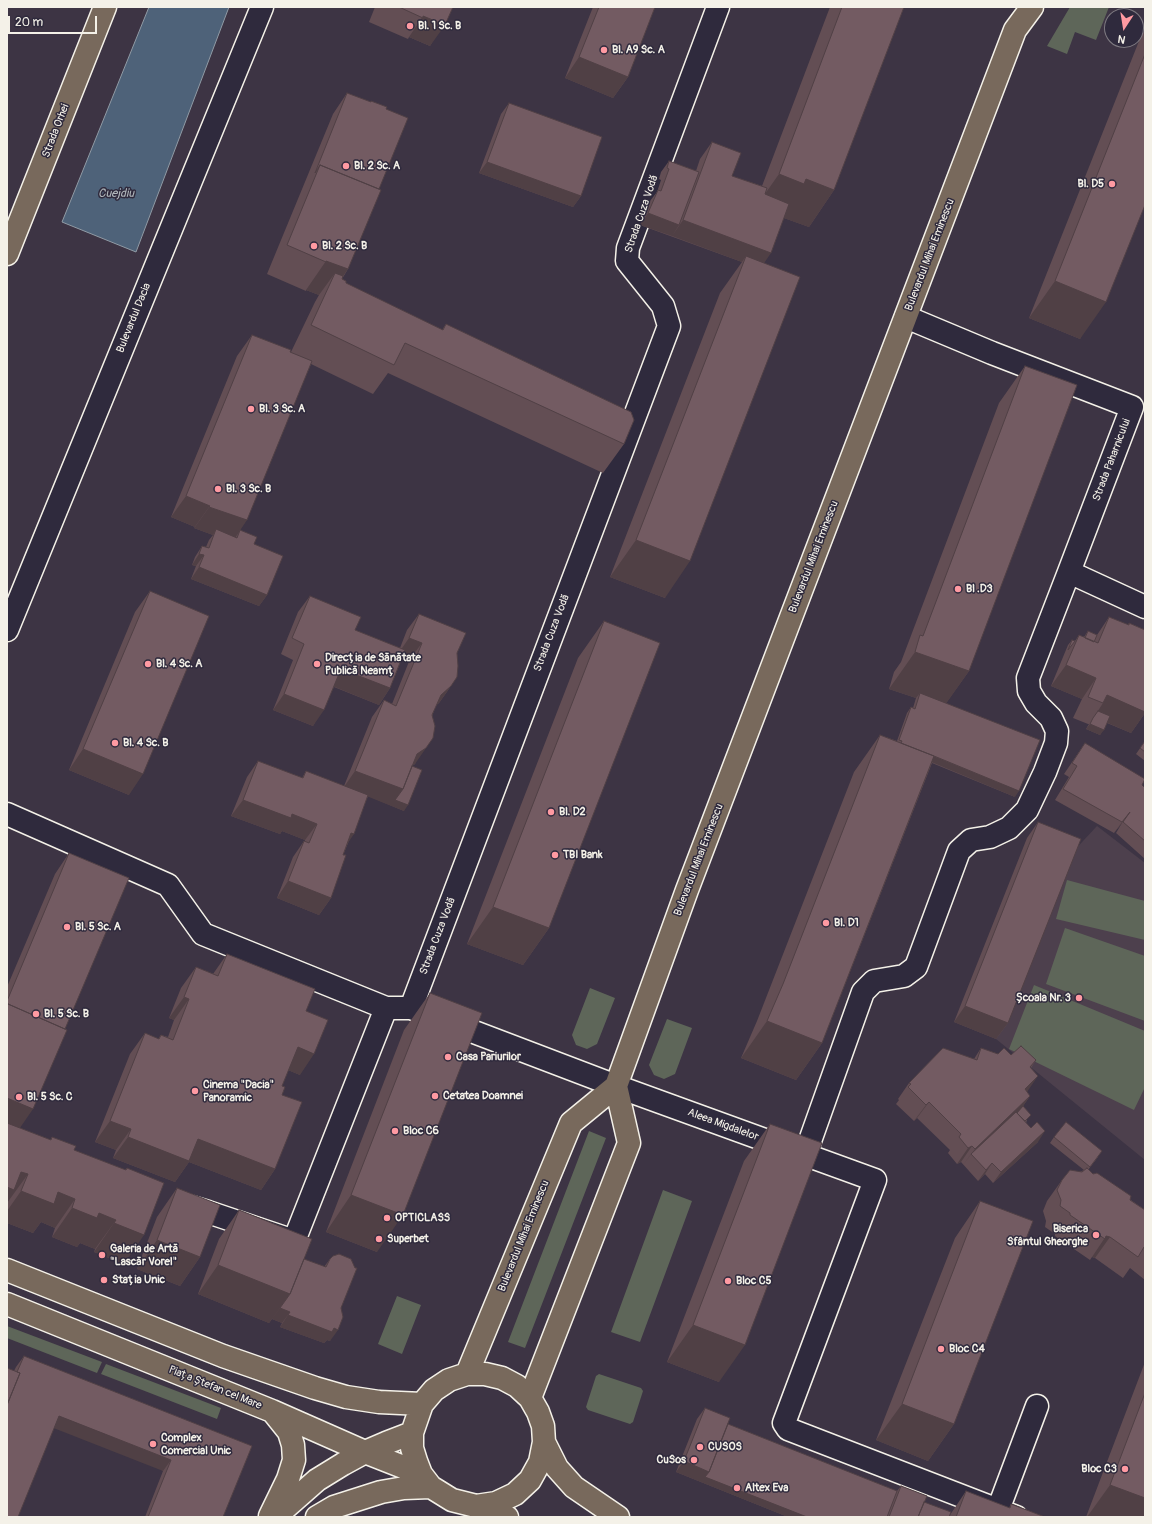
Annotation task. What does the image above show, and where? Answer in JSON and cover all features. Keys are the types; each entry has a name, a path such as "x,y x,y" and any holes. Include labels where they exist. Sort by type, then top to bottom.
{"main road":[{"name":"Strada Orhei","path":"7,254 105,7"},
{"path":"1015,30 1017,7"},
{"path":"1015,30 1032,7"},
{"name":"Bulevardul Mihai Eminescu","path":"467,1374 571,1123 616,1086 687,890 1015,30"},
{"path":"530,1398 629,1143 616,1086"},
{"path":"7,1270 223,1356 315,1388 346,1397 379,1402 422,1404"},
{"name":"Piața Ștefan cel Mare","path":"7,1304 272,1411 426,1480"},
{"path":"476,1506 496,1503 515,1494 530,1480 540,1462 544,1442 543,1426 538,1412 530,1398 517,1386 502,1378 485,1374 467,1374 450,1380 434,1390 422,1404 412,1434 412,1448 416,1462 426,1480 452,1500 476,1506 507,1517"},
{"path":"270,1517 288,1479 294,1460 293,1445 289,1432 272,1411"},
{"path":"275,1517 317,1480 365,1452 412,1434"},
{"path":"544,1442 557,1468 574,1487 618,1517"},
{"path":"317,1517 334,1507 381,1492 404,1488 426,1480"}],"street":[{"name":"Bulevardul Dacia","path":"7,630 262,7"},
{"name":"Strada Cuza Vodă","path":"410,1008 669,326 663,306 627,261 628,248 718,7"},
{"name":"Strada Paharnicului","path":"906,317 992,353 1132,407 1069,572"},
{"path":"804,1155 863,992 874,981 904,976 916,967 960,851 971,840 990,837 1009,828 1027,810 1045,772 1056,743 1057,731 1051,718 1032,697 1029,691 1028,678 1069,572 1145,607"},
{"path":"7,814 168,885 202,934 386,1008 410,1008"},
{"path":"175,1203 208,1212 294,1241 386,1008"},
{"name":"Aleea Migdalelor","path":"410,1008 616,1086 875,1180 784,1423 788,1429 1007,1513"},
{"path":"1007,1513 1037,1406"}],"shaded area":[{"name":"Școala Nr. 3","path":"1097,826 1145,863 1145,1160 996,1039 1070,855"}],"green space":[{"path":"1070,7 1109,7 1104,8 1104,20 1096,40 1075,32 1067,54 1047,46"},
{"path":"1067,880 1145,901 1145,940 1056,919"},
{"path":"1065,928 1145,956 1145,1021 1046,984"},
{"path":"1034,985 1145,1031 1145,1087 1134,1110 1009,1049"},
{"path":"590,988 615,998 597,1044 587,1049 576,1045 572,1035"},
{"path":"667,1019 692,1028 675,1074 664,1079 654,1075 649,1065"},
{"path":"589,1131 606,1138 525,1348 508,1342"},
{"path":"663,1190 692,1201 640,1342 611,1332"},
{"path":"397,1296 421,1305 402,1354 378,1344"},
{"path":"7,1326 102,1362 97,1373 7,1338"},
{"path":"106,1364 221,1408 217,1419 101,1374"},
{"path":"599,1374 641,1388 643,1391 633,1422 630,1424 588,1410 586,1407 596,1376"}],"water":[{"name":"Cuejdiu","path":"149,7 229,7 136,252 62,222"}],"building":[{"path":"399,7 453,7 445,25 423,16 423,18"},
{"name":"Bl. A9 Sc. A","path":"599,7 655,7 628,77 579,57"},
{"path":"842,7 904,7 834,190 806,179 804,184 779,174"},
{"name":"Bl. D5","path":"1145,54 1145,205 1106,302 1055,281"},
{"path":"347,93 387,107 386,109 408,118 379,189 320,165 315,173"},
{"path":"509,103 602,137 581,196 487,162"},
{"path":"712,142 741,153 732,176 767,188 765,194 789,204 771,253 683,220"},
{"path":"669,161 699,172 679,225 648,213 658,190 661,191 669,169 667,168"},
{"path":"320,165 381,190 348,269 326,262 287,245"},
{"path":"746,256 800,277 690,561 636,540"},
{"path":"335,273 343,276 342,279 346,281 346,283 443,330 446,324 631,412 634,420 624,444 405,343 394,365 311,325"},
{"path":"252,335 291,350 290,352 312,361 247,520 209,507 210,506 186,496"},
{"name":"Bl .D3","path":"1025,366 1077,385 969,671 915,652 920,635 923,636"},
{"path":"216,529 237,538 240,530 257,537 254,544 283,556 267,595 199,567 204,555 199,554 202,546 209,548"},
{"path":"150,591 209,616 143,774 83,749"},
{"path":"310,596 361,617 355,630 405,650 390,688 341,669 324,710 284,694 304,644 292,638"},
{"path":"419,614 466,633 457,653 457,677 451,686 441,695 432,715 435,726 433,738 426,748 417,754 403,789 355,771 384,700 396,706 422,643 409,638"},
{"path":"1109,617 1145,630 1145,712 1107,695 1103,703 1088,697 1096,678 1066,665 1079,635 1098,643"},
{"name":"Bl. D2","path":"604,621 660,643 549,928 493,907"},
{"path":"1088,631 1097,635 1094,642 1085,638"},
{"path":"1072,640 1075,641 1068,650"},
{"path":"920,693 1040,740 1019,791 901,743 902,741 899,740 911,707 915,709"},
{"path":"1098,711 1110,716 1104,730 1090,724"},
{"name":"Bl. D1","path":"880,735 934,756 822,1043 767,1021 783,984"},
{"path":"1145,741 1145,752 1140,748"},
{"path":"1085,743 1145,779 1142,785 1145,788 1145,841 1123,822 1130,812 1122,822 1063,789 1077,766 1072,763"},
{"path":"258,761 303,778 306,771 368,795 354,834 351,833 343,855 346,855 331,898 288,881 304,841 309,843 317,824 292,814 291,818 243,800"},
{"path":"412,766 422,770 408,805 395,800 403,789"},
{"path":"1038,822 1081,839 1008,1023 965,1006"},
{"path":"69,853 129,878 65,1029 8,1004 7,1005 7,1001"},
{"name":"Cinema \"Dacia\" Panoramic","path":"227,954 315,989 306,1011 328,1020 314,1054 298,1047 282,1086 285,1087 282,1095 302,1102 275,1169 198,1139 189,1161 128,1137 131,1129 110,1121 145,1033 159,1039 161,1035 173,1040 189,999 184,997 196,967 218,976"},
{"name":"Bloc C6","path":"430,993 482,1013 403,1215 351,1195"},
{"path":"8,1004 67,1030 33,1109 7,1098"},
{"path":"1021,1046 1036,1060 1030,1067 1038,1076 1025,1089 1030,1096 975,1149 972,1146 968,1148 959,1137 961,1134 929,1102 926,1105 908,1087 911,1084 909,1083 943,1048 977,1060 981,1048 998,1054 1004,1048 1011,1055"},
{"path":"1023,1106 1031,1115 1025,1121 1017,1113"},
{"path":"1016,1112 1031,1128 1037,1122 1045,1131 1001,1172 992,1163 986,1170 971,1154"},
{"path":"1066,1122 1102,1151 1090,1167 1054,1137"},
{"path":"7,1123 51,1140 52,1137 76,1146 74,1150 126,1170 127,1168 164,1183 144,1235 114,1223 116,1220 99,1213 97,1218 72,1208 75,1199 58,1192 54,1204 21,1191 28,1174 21,1172 14,1190 7,1187"},
{"name":"Bloc C5","path":"770,1124 822,1143 745,1345 693,1325"},
{"path":"1087,1168 1093,1174 1097,1173 1131,1196 1130,1200 1145,1210 1145,1248 1144,1247 1138,1257 1110,1237 1106,1236 1105,1239 1070,1215 1070,1213 1060,1206 1061,1200 1057,1190 1062,1180 1070,1170 1082,1172"},
{"path":"177,1188 220,1205 200,1257 157,1240"},
{"name":"Bloc C4","path":"980,1201 1033,1221 954,1424 902,1404"},
{"path":"239,1210 312,1239 290,1294 218,1265"},
{"path":"339,1254 351,1259 355,1268 357,1268 341,1308 343,1317 338,1330 334,1328 332,1332 288,1315 290,1312 280,1308 290,1294 304,1259 326,1267 333,1256"},
{"name":"Complex Comercial Unic","path":"24,1356 252,1446 223,1517 148,1517 171,1460 59,1416 18,1517 7,1517 7,1405 20,1373 17,1372"},
{"path":"7,1368 20,1373 7,1405"},
{"path":"1145,1393 1145,1498 1110,1485"},
{"name":"CUSOS","path":"705,1408 730,1418 709,1472 684,1461"},
{"path":"728,1424 897,1491 887,1517 807,1517 705,1477 709,1472"},
{"path":"901,1486 927,1496 918,1517 889,1517"},
{"path":"966,1491 1010,1508 1011,1504 1045,1517 956,1517"},
{"path":"924,1502 951,1512 949,1517 918,1517"}],"place":[{"name":"Bl. 1 Sc. B","path":"410,26"},
{"name":"Bl. A9 Sc. A","path":"604,50"},
{"name":"Bl. 2 Sc. A","path":"346,166"},
{"name":"Bl. D5","path":"1112,184"},
{"name":"Bl. 2 Sc. B","path":"314,246"},
{"name":"Bl. 3 Sc. A","path":"251,409"},
{"name":"Bl. 3 Sc. B","path":"218,489"},
{"name":"Bl .D3","path":"958,589"},
{"name":"Bl. 4 Sc. A","path":"148,664"},
{"name":"Direcția de Sănătate Publică Neamț","path":"317,664"},
{"name":"Bl. 4 Sc. B","path":"115,743"},
{"name":"Bl. D2","path":"551,812"},
{"name":"TBI Bank","path":"555,855"},
{"name":"Bl. D1","path":"826,923"},
{"name":"Bl. 5 Sc. A","path":"67,927"},
{"name":"Școala Nr. 3","path":"1079,998"},
{"name":"Bl. 5 Sc. B","path":"36,1014"},
{"name":"Casa Pariurilor","path":"448,1057"},
{"name":"Cinema \"Dacia\" Panoramic","path":"195,1091"},
{"name":"Cetatea Doamnei","path":"435,1096"},
{"name":"Bl. 5 Sc. C","path":"19,1097"},
{"name":"Bloc C6","path":"395,1131"},
{"name":"OPTICLASS","path":"387,1218"},
{"name":"Biserica Sfântul Gheorghe","path":"1096,1235"},
{"name":"Superbet","path":"379,1239"},
{"name":"Galeria de Artă \"Lascăr Vorel\"","path":"102,1255"},
{"name":"Stația Unic","path":"104,1280"},
{"name":"Bloc C5","path":"728,1281"},
{"name":"Bloc C4","path":"941,1349"},
{"name":"Complex Comercial Unic","path":"153,1444"},
{"name":"CUSOS","path":"700,1447"},
{"name":"CuSos","path":"694,1460"},
{"name":"Bloc C3","path":"1125,1469"},
{"name":"Altex Eva","path":"737,1488"}]}
